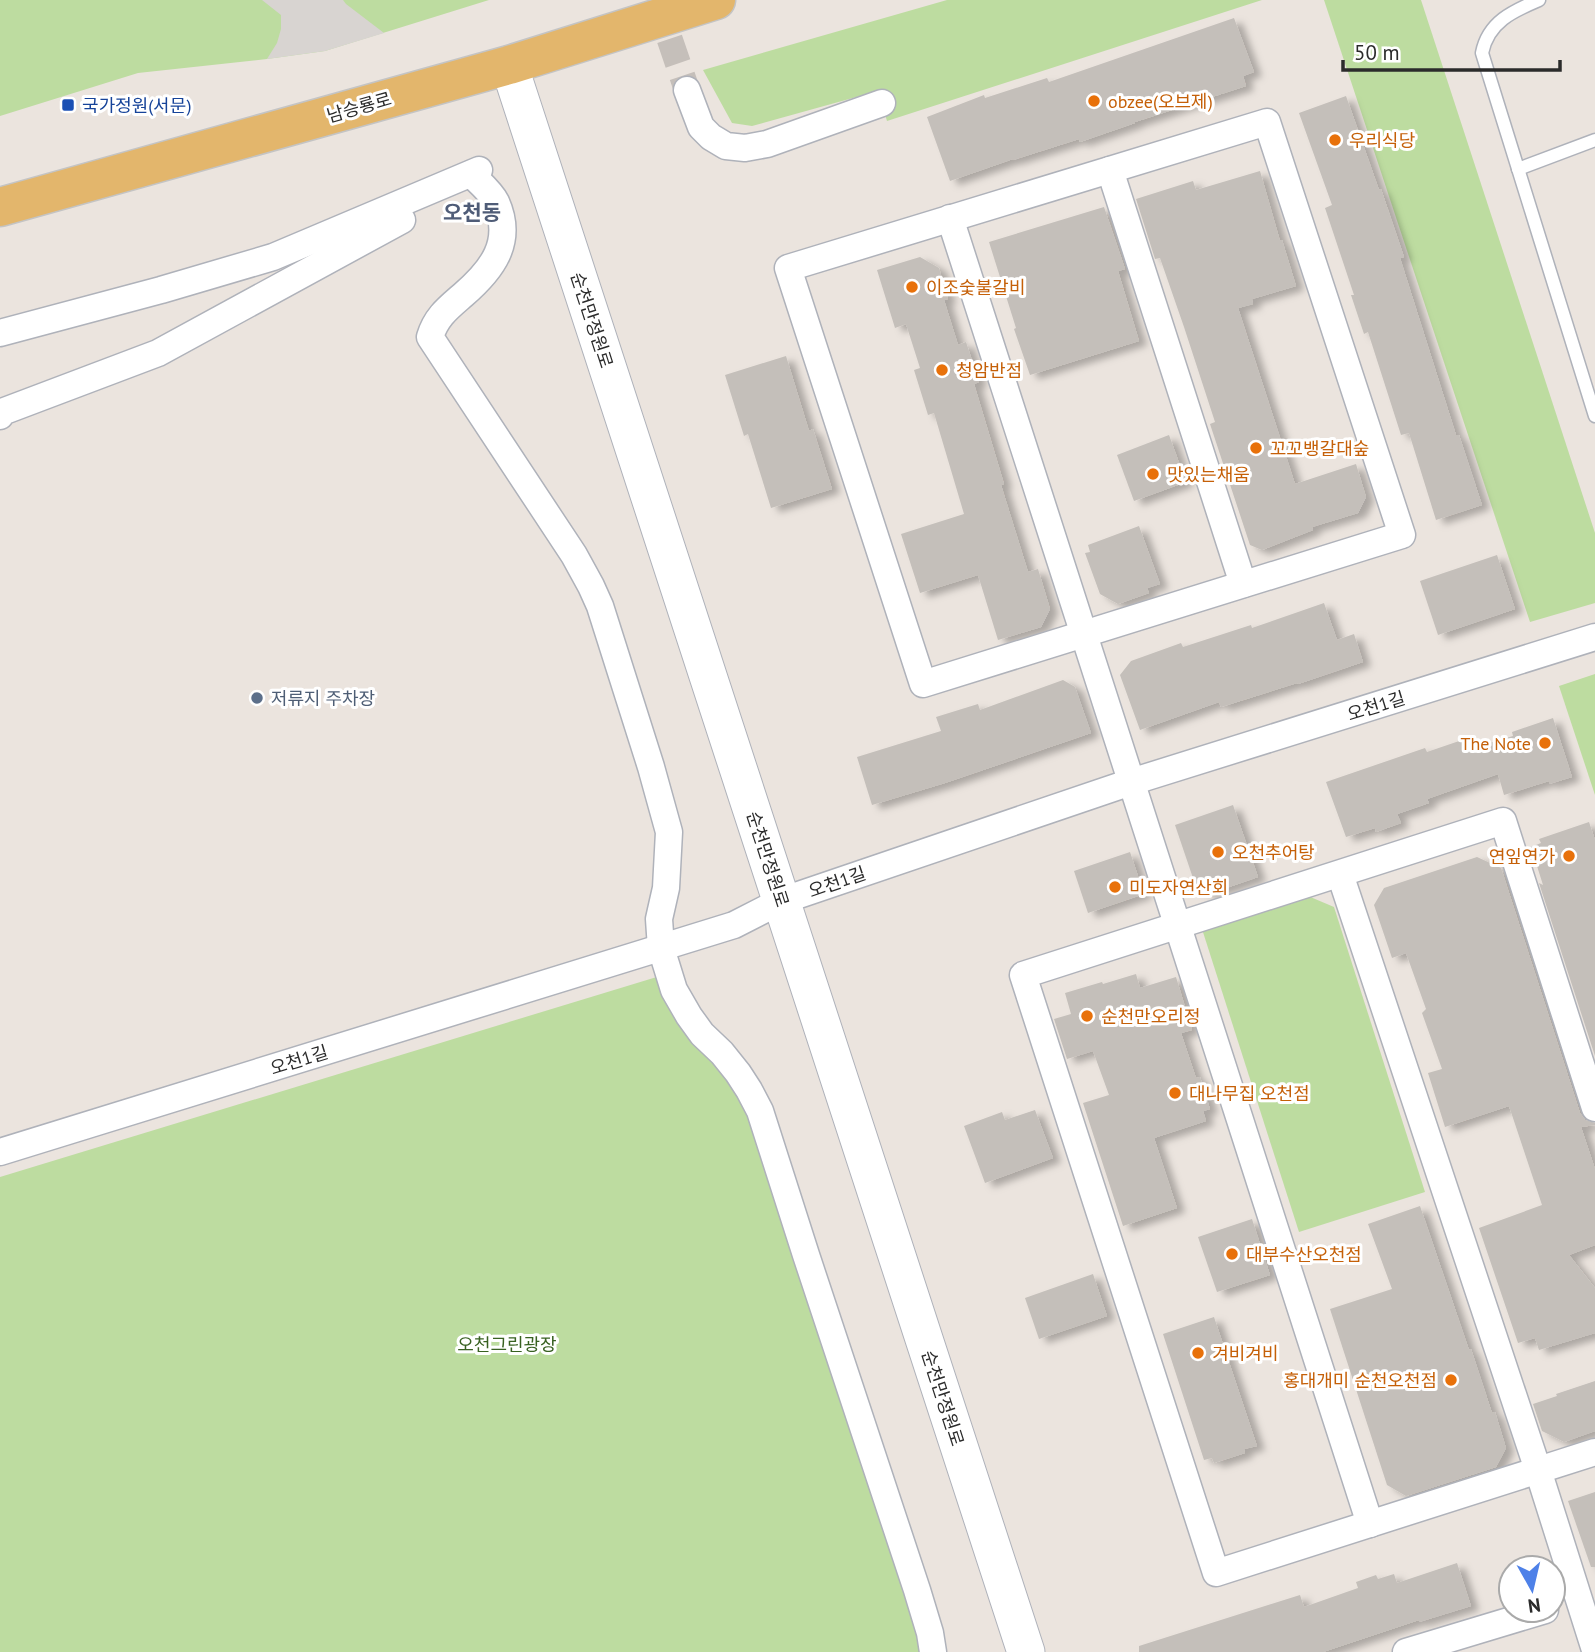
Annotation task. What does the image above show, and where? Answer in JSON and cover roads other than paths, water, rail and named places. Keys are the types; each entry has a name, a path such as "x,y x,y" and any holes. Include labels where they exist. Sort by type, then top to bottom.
{"main road":[{"name":"남승룡로","path":"0,207 509,65 716,0"},
{"name":"순천만정원로","path":"509,65 1026,1652"}],"street":[{"path":"687,90 701,127 726,146 745,148 767,144 882,103"},
{"path":"1268,122 1402,535 923,684 788,268 950,218 1268,122"},
{"path":"1110,170 1243,584"},
{"path":"0,332 161,290 273,257 475,172 495,201 501,221 502,240 498,256 485,275 444,310 433,326 430,337 574,555 600,606 669,832 666,888 659,919 661,948 674,990 702,1034 738,1073 760,1111 917,1590 933,1652"},
{"path":"0,416 2,412 158,353 411,215 434,190"},
{"path":"950,218 1370,1524"},
{"name":"오천1길","path":"0,1152 734,925 781,901 1132,782 1595,637"},
{"path":"1595,1108 1503,821 1023,975 1216,1573 1595,1452"},
{"path":"1340,874 1538,1470 1587,1597 1595,1650"},
{"path":"1567,1603 1587,1597"},
{"path":"1406,1652 1499,1624"}],"lane":[{"path":"1539,0 1516,10 1493,27 1484,40 1482,53 1590,385 1595,416"},
{"path":"1518,169 1595,140"}],"tunnel":[{"path":"657,2 687,90"}],"place":[{"name":"obzee(오브제)","path":"1094,101"},
{"name":"국가정원(서문)","path":"68,105"},
{"name":"우리식당","path":"1335,140"},
{"name":"이조숯불갈비","path":"912,287"},
{"name":"청암반점","path":"942,370"},
{"name":"꼬꼬뱅갈대숲","path":"1256,448"},
{"name":"맛있는채움","path":"1153,474"},
{"name":"저류지 주차장","path":"257,698"},
{"name":"The Note","path":"1545,743"},
{"name":"오천추어탕","path":"1218,852"},
{"name":"연잎연가","path":"1569,856"},
{"name":"미도자연산회","path":"1115,887"},
{"name":"순천만오리정","path":"1087,1016"},
{"name":"대나무집 오천점","path":"1175,1093"},
{"name":"대부수산오천점","path":"1232,1254"},
{"name":"겨비겨비","path":"1198,1353"},
{"name":"홍대개미 순천오천점","path":"1451,1380"}],"district":[{"name":"오천동","path":"472,212"}],"park label":[{"name":"오천그린광장","path":"507,1344"}]}
